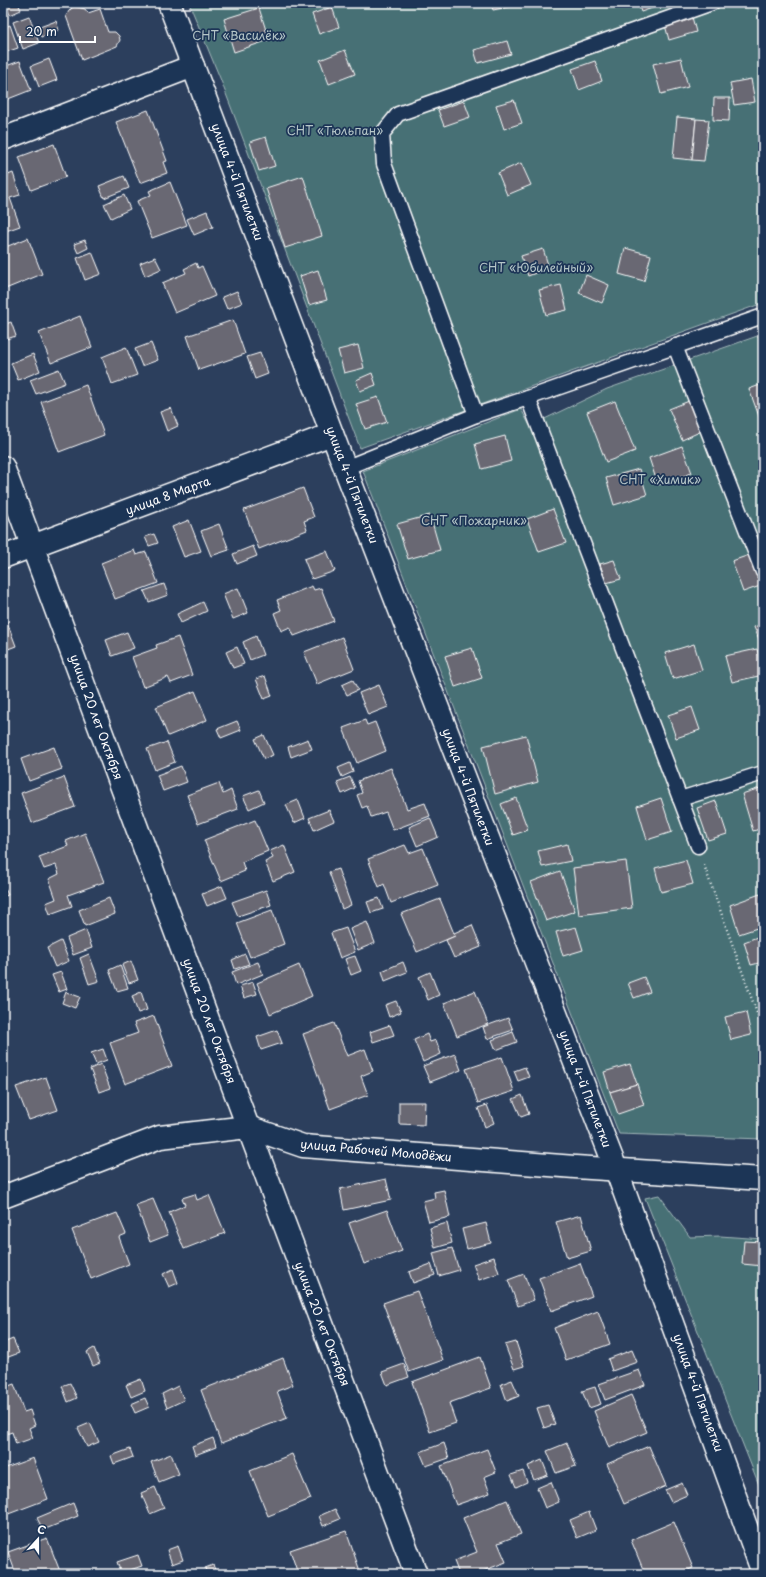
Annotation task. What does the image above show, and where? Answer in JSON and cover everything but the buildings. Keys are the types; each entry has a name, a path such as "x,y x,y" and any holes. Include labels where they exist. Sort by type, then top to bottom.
{"street":[{"name":"улица 4-й Пятилетки","path":"169,3 345,468 616,1169 763,1573"},
{"path":"3,139 193,66"},
{"name":"улица 8 Марта","path":"3,557 332,434"},
{"name":"улица 20 лет Октября","path":"3,467 416,1574"},
{"name":"улица Рабочей Молодёжи","path":"3,1196 160,1137 248,1127 302,1146 763,1180"}],"lane":[{"path":"476,415 384,164 382,134 398,114 712,3"},
{"path":"345,468 476,415 763,316"},
{"path":"675,346 763,572"},
{"path":"528,398 698,846"},
{"path":"680,800 763,773"}],"path":[{"path":"698,846 763,1030"}],"green space":[{"path":"189,3 763,3 763,303 360,448 220,78"},
{"path":"763,334 763,1139 619,1134 363,471 521,409 530,426 607,389"},
{"path":"659,1195 690,1237 720,1236 763,1239 763,1495 645,1198"}],"park label":[{"name":"СНТ «Василёк»","path":"239,36"},
{"name":"СНТ «Тюльпан»","path":"335,131"},
{"name":"СНТ «Юбилейный»","path":"536,268"},
{"name":"СНТ «Химик»","path":"660,480"},
{"name":"СНТ «Пожарник»","path":"474,521"}]}
